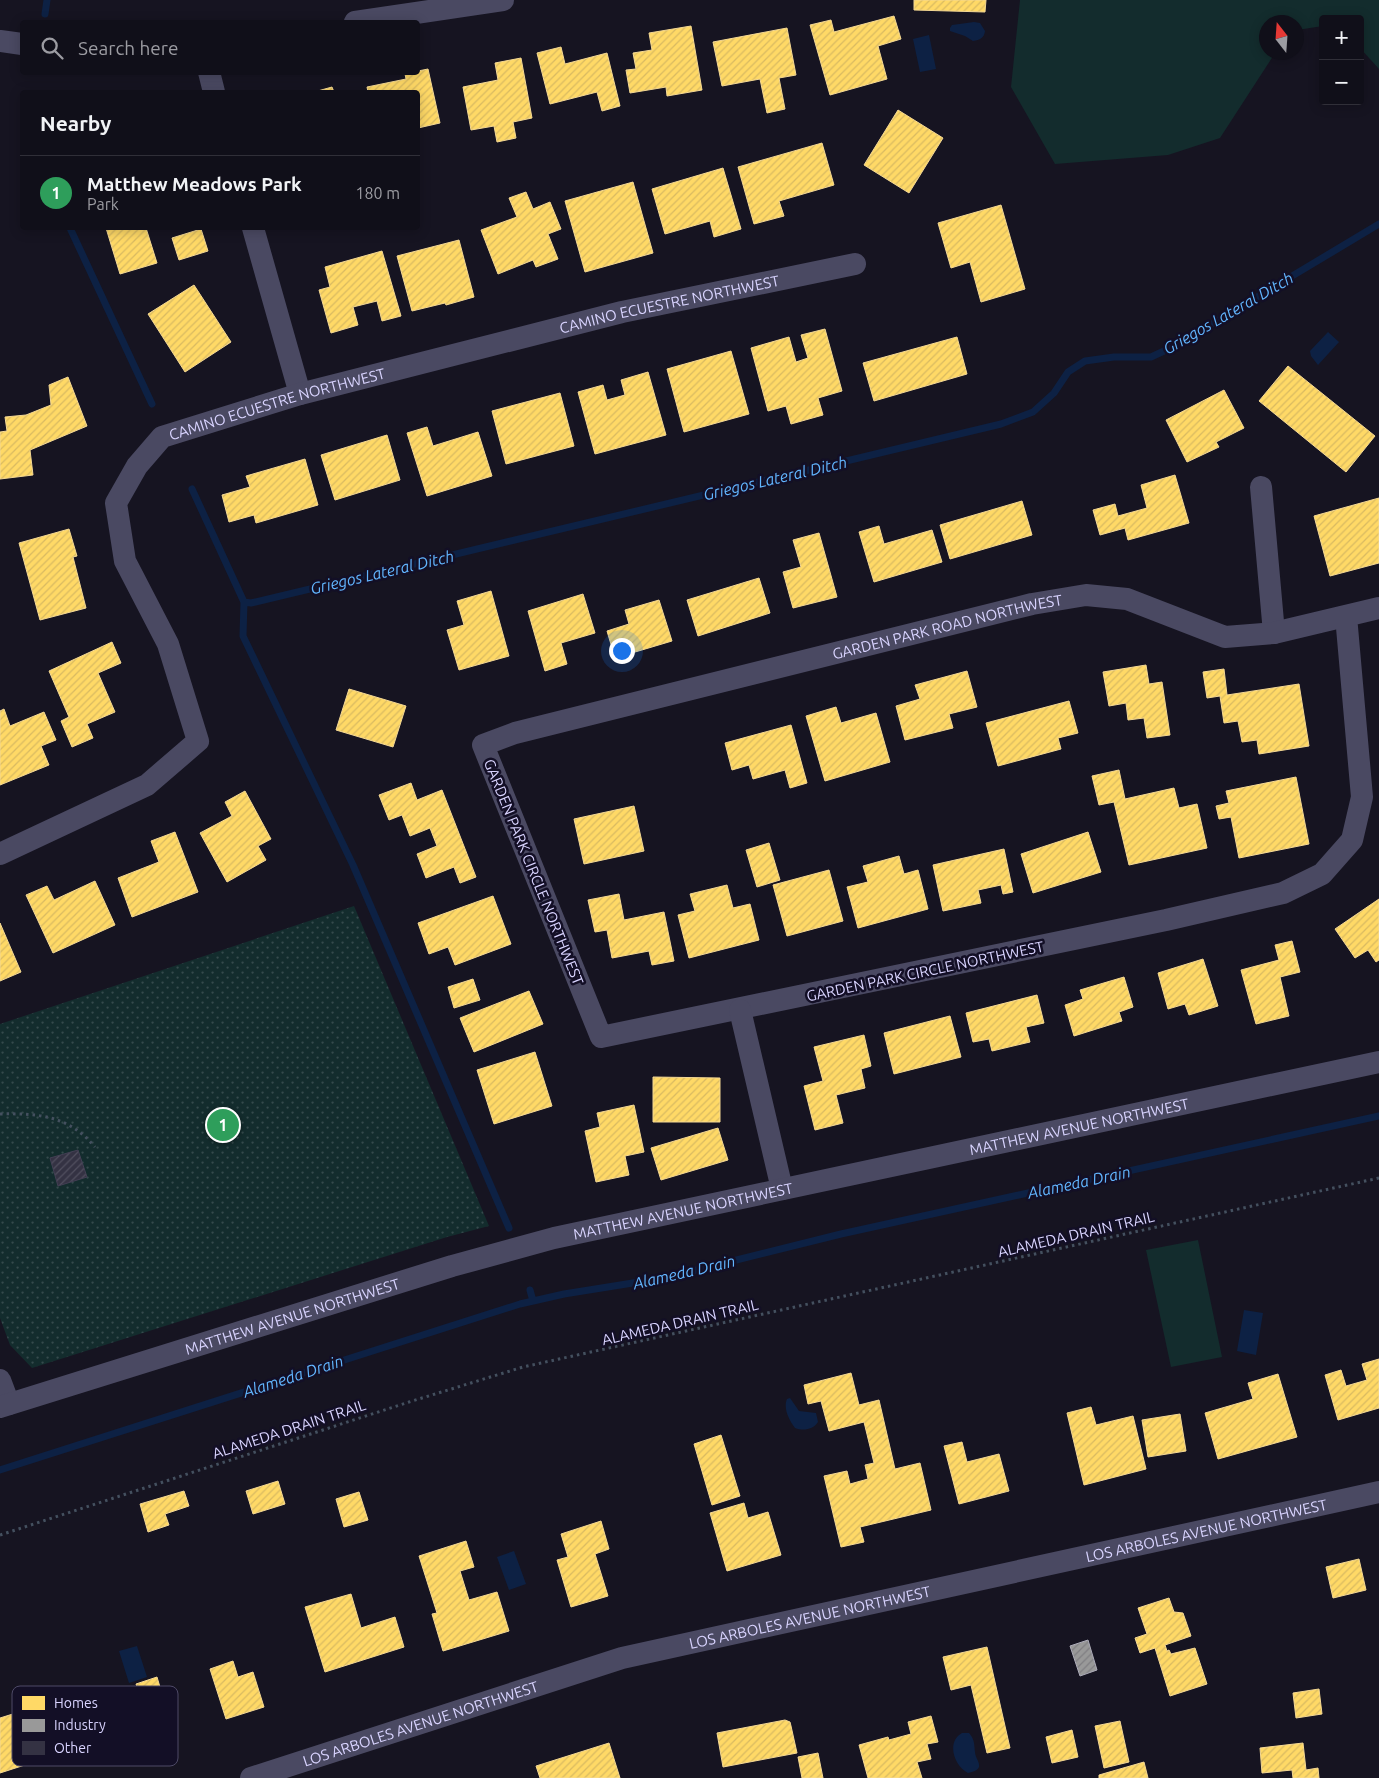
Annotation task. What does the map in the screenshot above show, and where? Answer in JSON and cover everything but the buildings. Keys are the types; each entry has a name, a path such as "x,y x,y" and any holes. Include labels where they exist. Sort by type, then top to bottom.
{"street":[{"path":"368,20 503,0"},
{"path":"0,41 20,44"},
{"path":"210,75 214,90"},
{"path":"254,230 300,394"},
{"name":"CAMINO ECUESTRE NORTHWEST","path":"0,854 147,785 198,741 168,644 125,560 116,503 137,466 162,437 300,394 622,312 855,264"},
{"path":"1261,487 1274,633"},
{"name":"GARDEN PARK ROAD NORTHWEST","path":"515,733 1032,604 1086,595 1127,599 1225,637 1274,633 1379,608"},
{"name":"GARDEN PARK CIRCLE NORTHWEST","path":"515,733 483,745 601,1037 740,1010 1186,916 1283,893 1322,874 1352,840 1362,797 1346,616"},
{"path":"740,1010 782,1189"},
{"name":"MATTHEW AVENUE NORTHWEST","path":"4,1406 502,1251 554,1238 1379,1062"},
{"path":"0,1380 4,1406"},
{"name":"LOS ARBOLES AVENUE NORTHWEST","path":"251,1778 622,1658 1379,1492"}],"path":[{"path":"0,1114 44,1117 63,1121 81,1132 95,1147"},
{"name":"ALAMEDA DRAIN TRAIL","path":"0,1535 446,1390 523,1367 1379,1178"}],"green space":[{"path":"1020,0 1379,0 1379,69 1364,52 1364,15 1319,15 1319,27 1304,29 1304,15 1259,15 1259,60 1270,60 1220,138 1168,155 1055,164 1011,87"},
{"path":"354,906 489,1226 447,1237 32,1368 10,1345 0,1318 0,1024"},
{"path":"1198,1240 1222,1357 1171,1367 1146,1250"}],"water":[{"path":"980,23 985,31 983,37 978,40 973,41 950,31 952,25"},
{"path":"929,35 936,69 920,72 913,39"},
{"path":"1328,332 1339,342 1318,365 1311,356 1310,351"},
{"path":"1244,1310 1263,1313 1256,1355 1237,1351"},
{"path":"790,1398 799,1411 816,1413 818,1422 816,1425 808,1429 795,1428 786,1410 787,1399"},
{"path":"514,1551 526,1584 509,1590 497,1557"},
{"path":"137,1646 147,1677 129,1683 119,1651"},
{"path":"962,1733 969,1733 972,1738 979,1764 978,1769 968,1773 963,1770 956,1760 953,1748 957,1737"}],"waterway":[{"name":"Griegos Lateral Ditch","path":"45,14 47,0"},
{"name":"Griegos Lateral Ditch","path":"192,489 244,602 251,603 1001,424 1033,412 1054,393 1068,372 1085,361 1114,357 1151,357 1177,345 1379,224"},
{"name":"Griegos Lateral Ditch","path":"71,230 152,404"},
{"path":"244,602 243,636 353,865 509,1228"},
{"name":"Alameda Drain","path":"0,1470 520,1304 564,1294 664,1278 841,1234 1379,1116"},
{"path":"530,1290 533,1301"}],"place":[{"name":"Matthew Meadows Park","path":"223,1125"}]}
